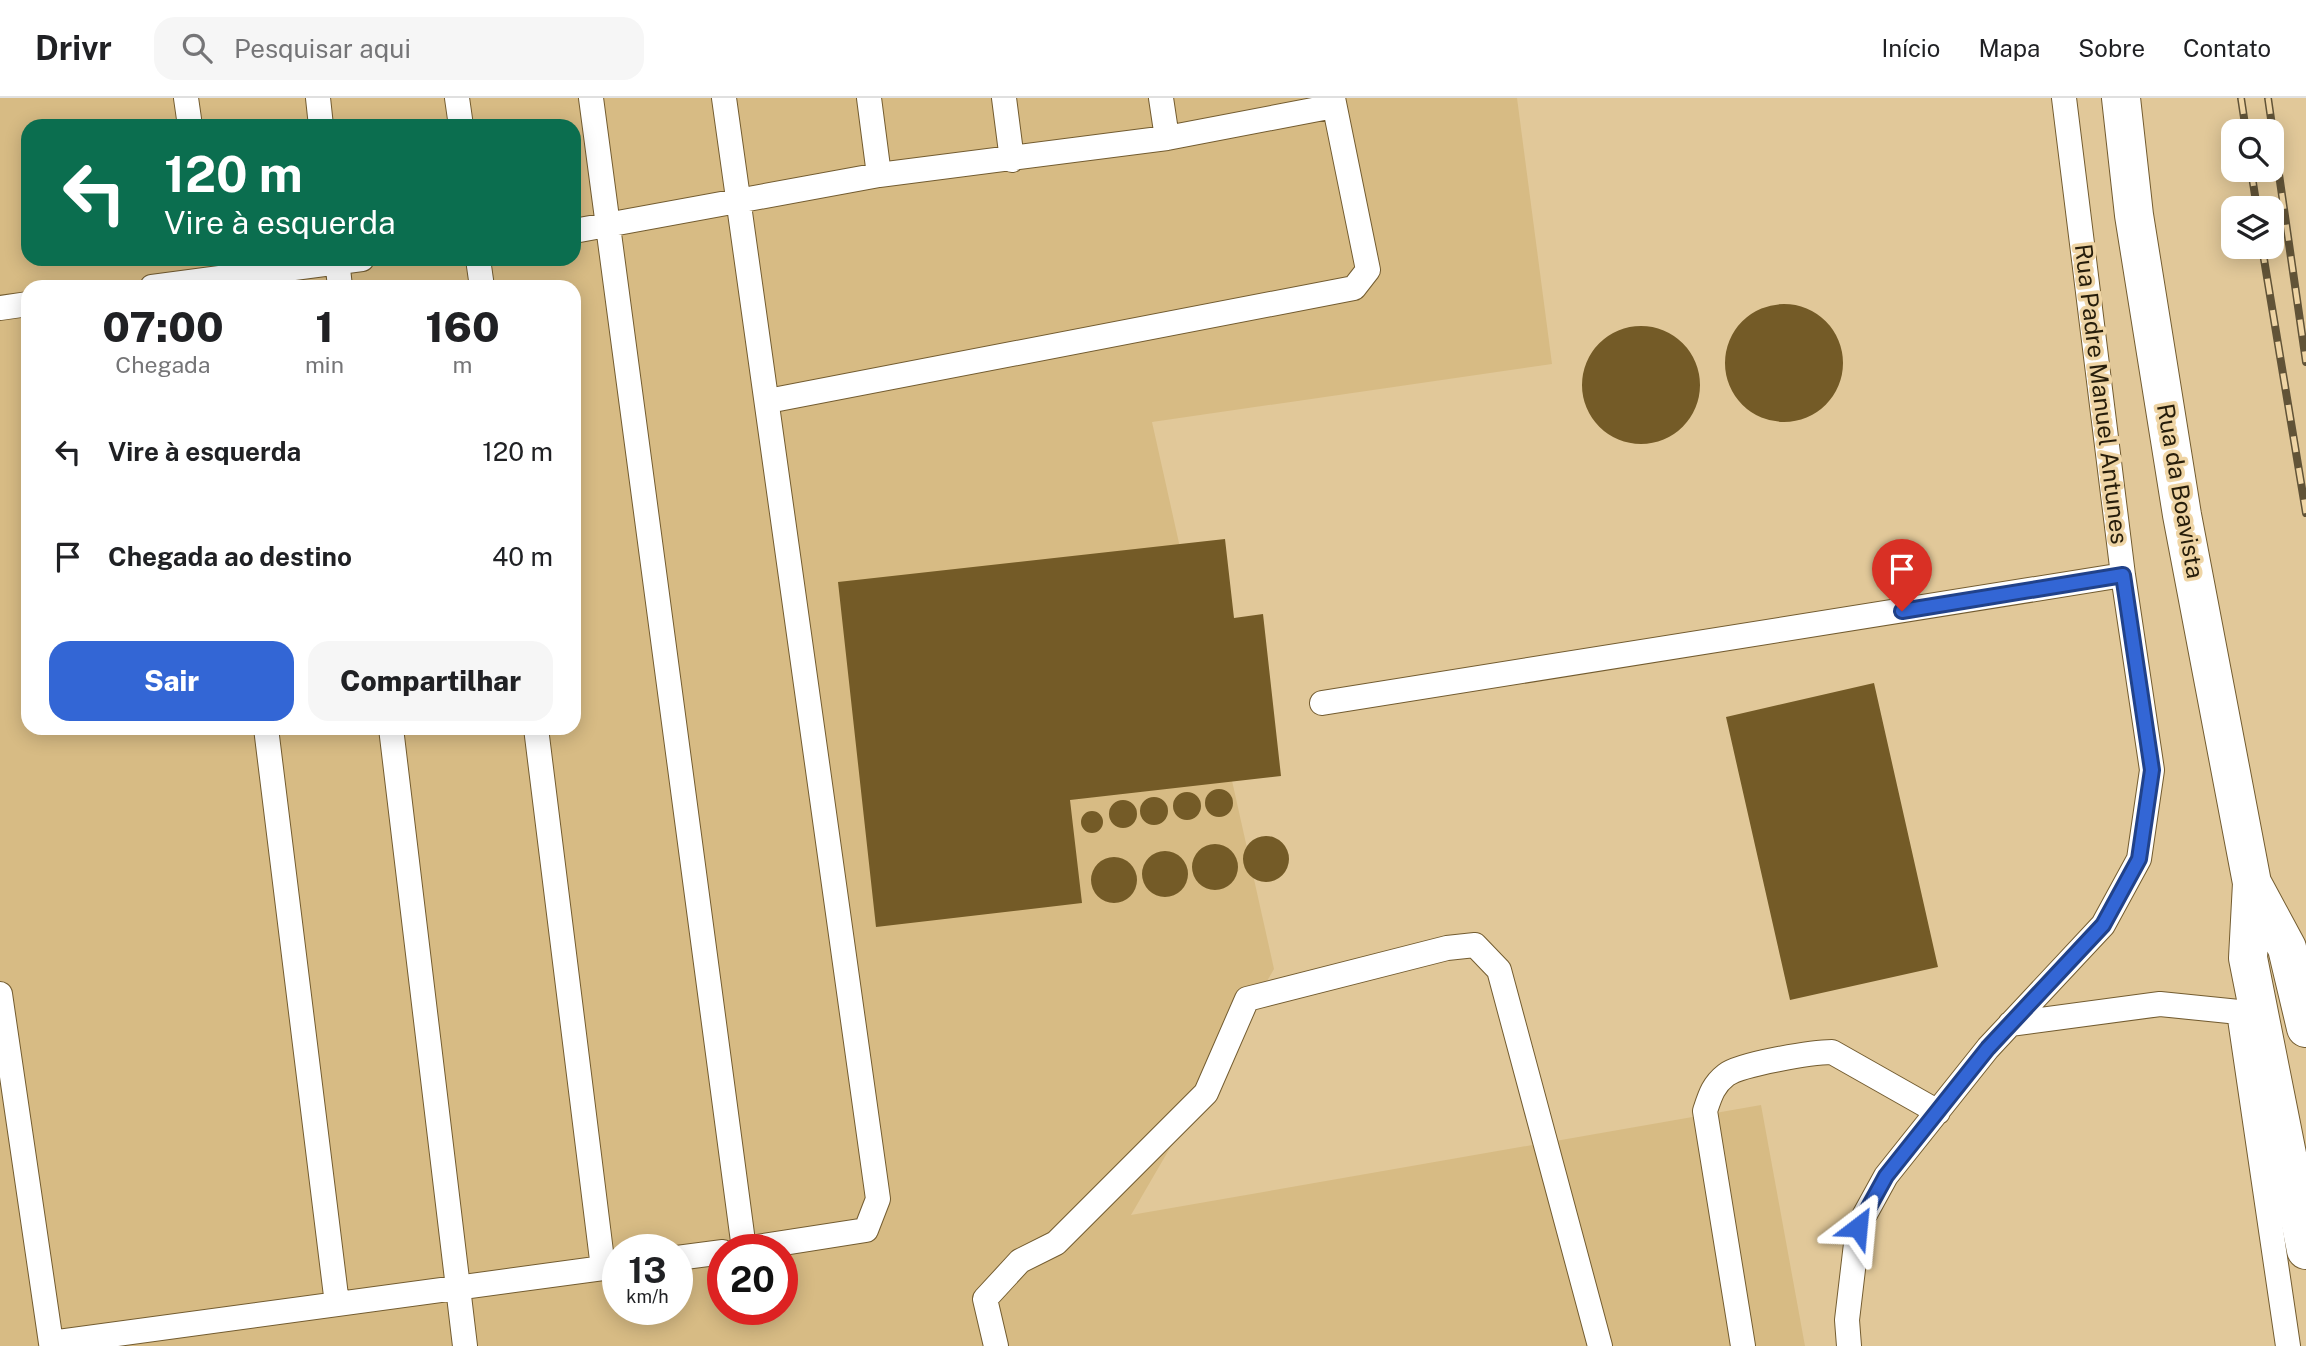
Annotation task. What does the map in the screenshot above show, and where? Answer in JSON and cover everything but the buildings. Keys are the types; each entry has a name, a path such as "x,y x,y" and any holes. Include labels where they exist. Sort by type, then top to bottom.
{"main road":[{"name":"Rua da Boavista","path":"2121,98 2134,215 2182,515 2252,883"},
{"path":"2252,883 2287,948 2306,1028"},
{"path":"2252,883 2248,958 2306,1250"}],"lane":[{"path":"186,98 189,119"},
{"path":"318,98 320,119"},
{"path":"457,98 460,119"},
{"path":"591,98 742,1234"},
{"path":"724,98 736,201 768,401 878,1199 866,1230 798,1241"},
{"path":"869,98 879,175"},
{"path":"1004,98 1012,160"},
{"path":"1161,98 1167,138"},
{"name":"Rua Padre Manuel Antunes","path":"1849,1346 1847,1320 1858,1227 1886,1176 2010,1024 2103,925 2139,859 2152,770 2123,575 2064,98"},
{"path":"581,230 879,175 1167,138 1333,102 1367,270 1354,288 768,401"},
{"path":"186,280 292,266"},
{"path":"0,308 21,305"},
{"path":"1322,703 2123,575"},
{"path":"267,735 337,1304"},
{"path":"392,735 465,1346"},
{"path":"537,735 605,1234"},
{"path":"2252,883 2239,1012 2288,1346"},
{"path":"996,1346 985,1299 1020,1261 1056,1242 1206,1093 1247,999 1447,948 1475,945 1499,970 1600,1346"},
{"path":"0,994 51,1343 602,1268"},
{"path":"2010,1024 2160,1004 2239,1012"},
{"path":"1743,1346 1705,1111 1713,1087 1729,1072 1813,1052 1832,1052 1938,1112"}],"shaded area":[{"path":"0,98 1517,98 1552,364 1152,422 1274,969 1131,1215 1761,1105 1805,1346 0,1346"}],"railway":[{"path":"2241,98 2244,119"},
{"path":"2268,98 2306,362"},
{"path":"2253,182 2255,196"},
{"path":"2264,259 2306,513"}],"route":[{"path":"1858,1227 1886,1176 1988,1048 2103,925 2139,859 2152,770 2123,575 1902,611"}]}
